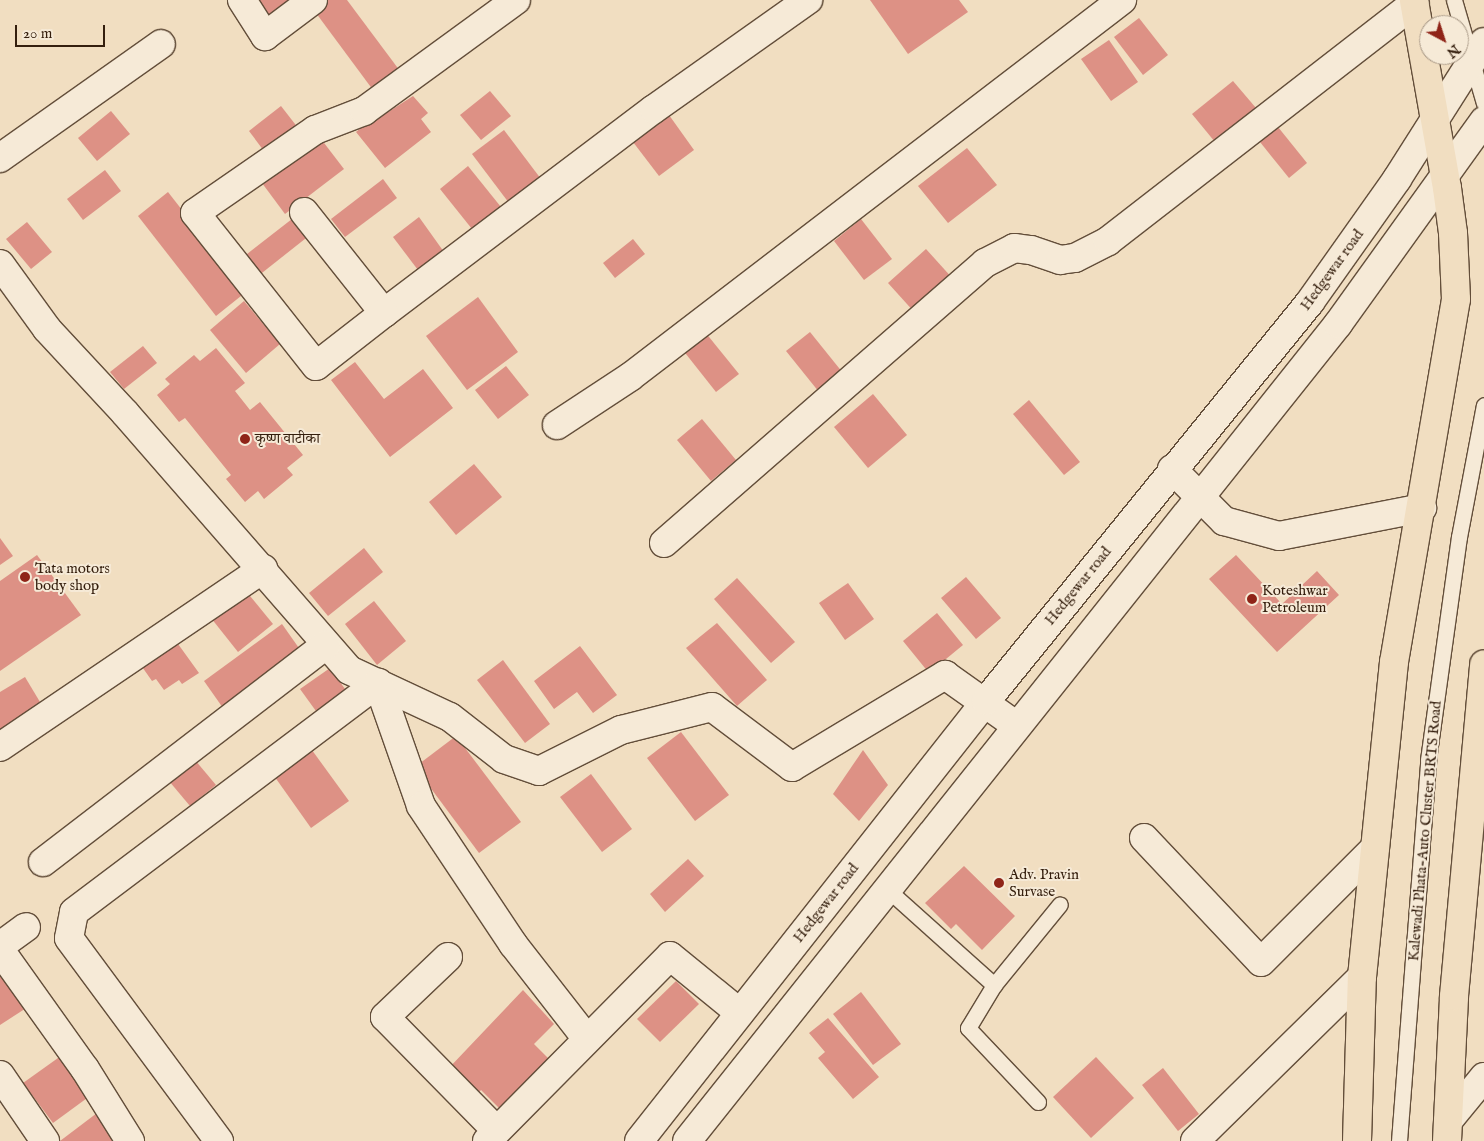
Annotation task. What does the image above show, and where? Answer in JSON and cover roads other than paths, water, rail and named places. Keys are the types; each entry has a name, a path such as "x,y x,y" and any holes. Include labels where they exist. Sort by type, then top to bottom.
{"main road":[{"path":"1357,1141 1362,977 1394,662 1422,508 1456,299 1453,233 1445,173 1433,119 1414,1"},
{"path":"1448,1131 1454,996 1484,664"}],"street":[{"path":"242,0 265,36 313,0"},
{"path":"516,0 364,111 315,130 195,213 316,366 654,109 808,0"},
{"path":"556,425 630,377 1122,0"},
{"path":"664,543 985,263 1014,248 1031,250 1060,260 1075,258 1108,241 1414,1"},
{"path":"0,158 161,44"},
{"name":"Hedgewar road","path":"639,1141 986,701 1172,469 1310,302 1397,179 1433,119 1478,52"},
{"path":"687,1141 1338,324 1484,121"},
{"path":"304,212 384,313"},
{"path":"0,264 47,330 263,570 326,646 349,670 450,717 504,759 539,771 621,730 712,707 792,767 945,675 986,701 1017,726"},
{"path":"1172,469 1224,521 1279,536 1422,508"},
{"path":"0,747 263,570"},
{"path":"43,862 326,646"},
{"path":"378,683 421,806 513,944 587,1039"},
{"path":"219,1141 69,938 74,912 378,683"},
{"path":"1144,838 1260,962 1375,848"},
{"path":"26,927 0,948 85,1069 130,1141"},
{"path":"448,957 384,1017 491,1136 670,956 740,1013"},
{"path":"1195,1141 1362,977"},
{"path":"0,1075 45,1141"},
{"path":"1448,1131 1484,1077"}],"lane":[{"path":"1454,0 1478,52 1484,103"},
{"name":"Kalewadi Phata-Auto Cluster BRTS Road","path":"1399,1141 1428,760 1459,537 1484,405"},
{"path":"887,890 994,985"},
{"path":"1038,1102 968,1028 994,985 1060,904"}],"place":[{"name":"कृष्ण वाटीका","path":"245,439"},
{"name":"Tata motors body shop","path":"25,577"},
{"name":"Koteshwar Petroleum","path":"1252,599"},
{"name":"Adv. Pravin Survase","path":"999,883"}]}
